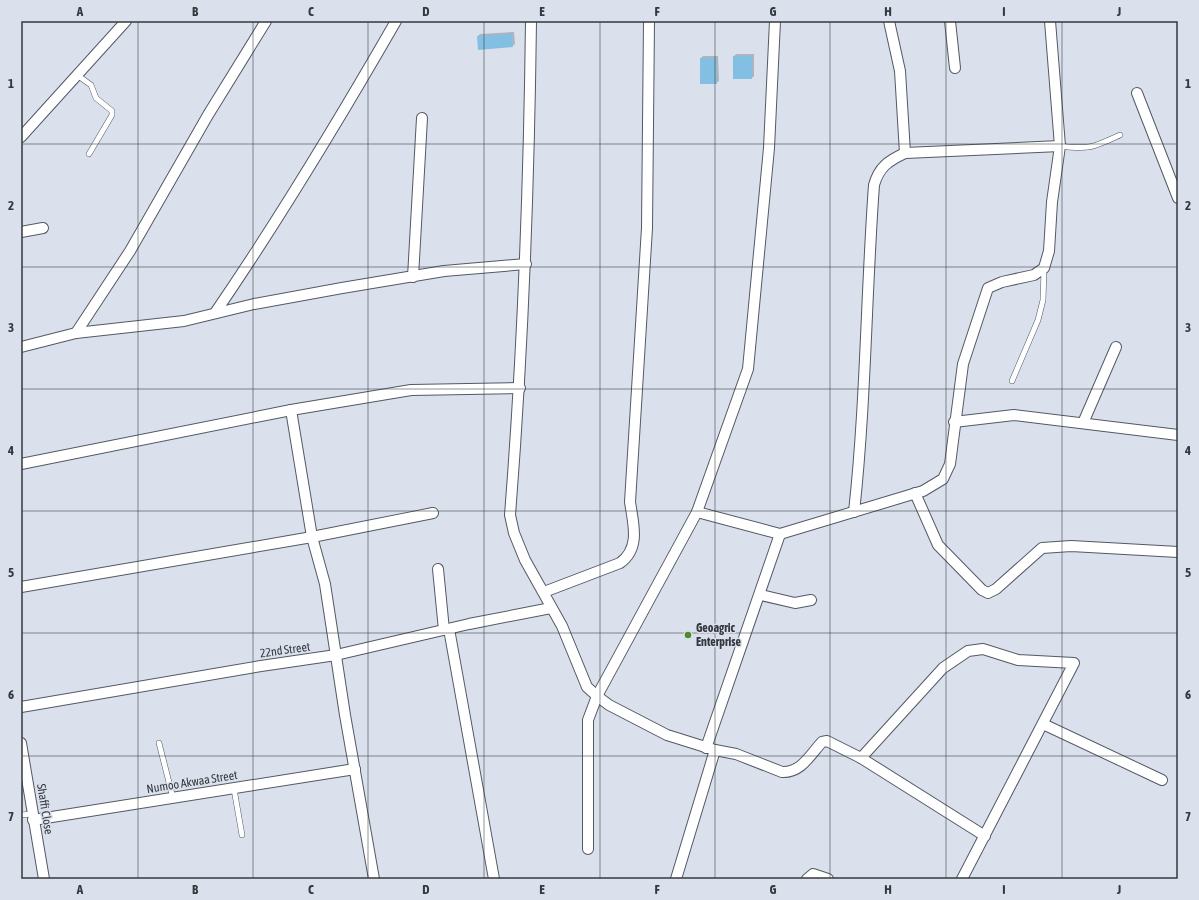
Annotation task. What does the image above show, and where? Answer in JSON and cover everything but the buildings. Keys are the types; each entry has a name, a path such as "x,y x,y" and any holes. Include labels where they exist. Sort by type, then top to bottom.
{"street":[{"path":"21,137 126,21"},
{"path":"76,333 130,251 208,115 266,21"},
{"path":"216,313 266,239 331,134 396,21"},
{"path":"531,21 526,264 520,388 510,519 525,560 562,626 587,687 608,705 666,735 710,749 736,754 782,772 789,772 799,768 822,742 827,741 861,758 984,836"},
{"path":"544,592 620,563 627,558 634,541 630,502 647,228 649,21"},
{"path":"588,849 588,720 596,696 697,512 748,369 769,148 775,21"},
{"path":"889,21 900,71 905,153"},
{"path":"950,21 955,68"},
{"path":"697,512 780,534 923,491 943,479 950,464 954,422 963,364 988,288 1002,282 1034,275 1044,268 1049,251 1052,202 1060,146 1050,21"},
{"path":"1137,93 1174,178 1178,198"},
{"path":"413,277 422,118"},
{"path":"854,512 860,458 869,251 874,185 882,167 888,160 905,153 1060,146"},
{"path":"21,232 43,228"},
{"path":"21,347 76,333 184,321 334,289 444,272 526,264"},
{"path":"1083,423 1116,347"},
{"path":"21,464 291,410 412,390 520,388"},
{"path":"291,410 312,537 325,584 374,879"},
{"path":"954,422 1014,415 1178,435"},
{"path":"915,493 938,545 982,590 988,593 996,589 1042,548 1071,546 1178,552"},
{"path":"21,587 312,537 433,513"},
{"path":"676,879 710,749 780,534"},
{"path":"438,569 446,630 494,879"},
{"path":"761,595 787,602 803,602 811,600"},
{"name":"22nd Street","path":"21,707 254,668 336,656 446,630 551,608"},
{"path":"861,758 943,668 968,651 983,649 1018,660 1074,663 962,879"},
{"path":"1043,724 1162,780"},
{"name":"Shaffi Close","path":"21,743 44,879"},
{"name":"Numoo Akwaa Street","path":"33,817 234,789 355,769"},
{"path":"807,879 813,874 828,879"}],"lane":[{"path":"77,75 91,84 96,98 112,111 112,115 89,154"},
{"path":"1060,146 1076,148 1094,147 1120,134"},
{"path":"1012,381 1038,320 1043,300 1044,268"},
{"path":"159,744 173,798"},
{"path":"234,789 242,835"},
{"path":"21,815 33,817"}],"place":[{"name":"Geoagric Enterprise","path":"688,635"}]}
